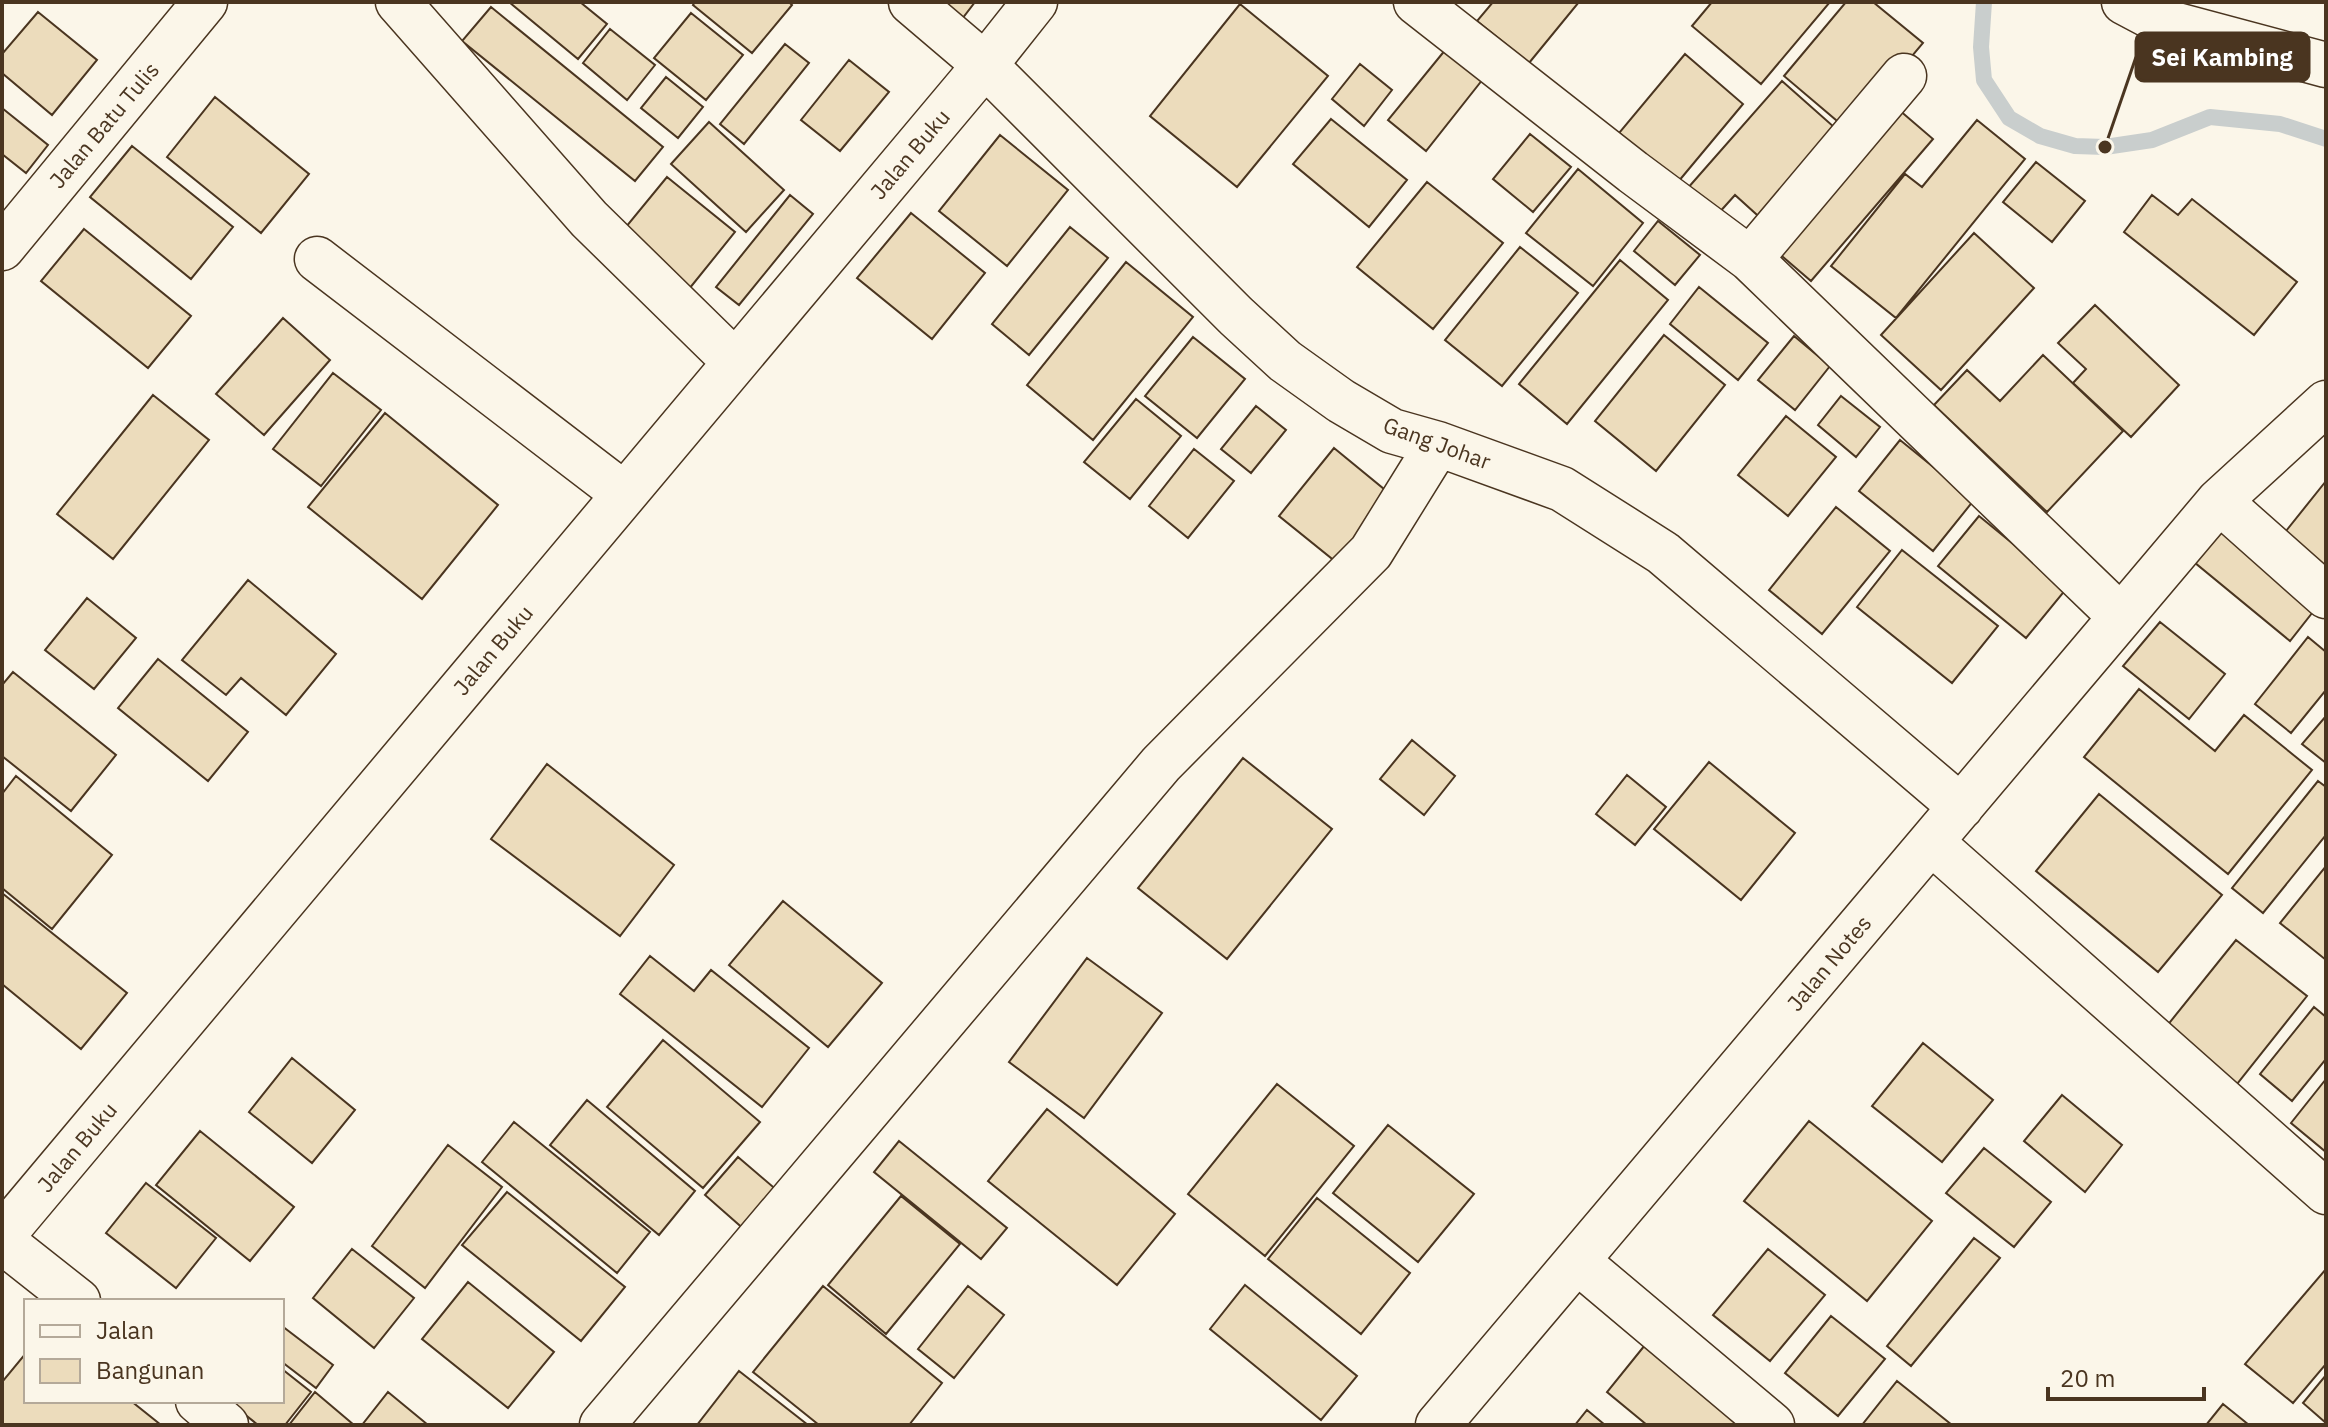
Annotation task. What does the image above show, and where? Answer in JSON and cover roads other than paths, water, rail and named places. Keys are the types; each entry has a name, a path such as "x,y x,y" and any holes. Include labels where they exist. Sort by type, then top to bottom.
{"street":[{"name":"Jalan Batu Tulis","path":"2,248 205,2"},
{"path":"398,2 589,219 735,362"},
{"name":"Gang Johar","path":"911,2 985,65 1285,361 1341,401 1392,431 1438,444 1562,489 1663,553 1961,807"},
{"name":"Jalan Buku","path":"2,1238 1035,2"},
{"path":"1416,2 1750,259 2121,617"},
{"path":"2124,2 2158,20 2326,65"},
{"path":"1750,259 1904,76"},
{"path":"317,259 624,494"},
{"name":"Jalan Notes","path":"1438,1425 2219,501 2326,403"},
{"path":"602,1425 1161,764 1371,552 1438,444"},
{"path":"2219,501 2326,596"},
{"path":"1931,842 2326,1192"},
{"path":"2,1238 76,1299"},
{"path":"1577,1261 1772,1425"},
{"path":"200,1403 226,1425"}],"waterway":[{"path":"1984,2 1981,47 1984,80 2009,118 2040,136 2075,146 2105,147 2152,140 2210,117 2280,124 2326,139"}],"place":[{"name":"Sei Kambing","path":"2105,147"}]}
